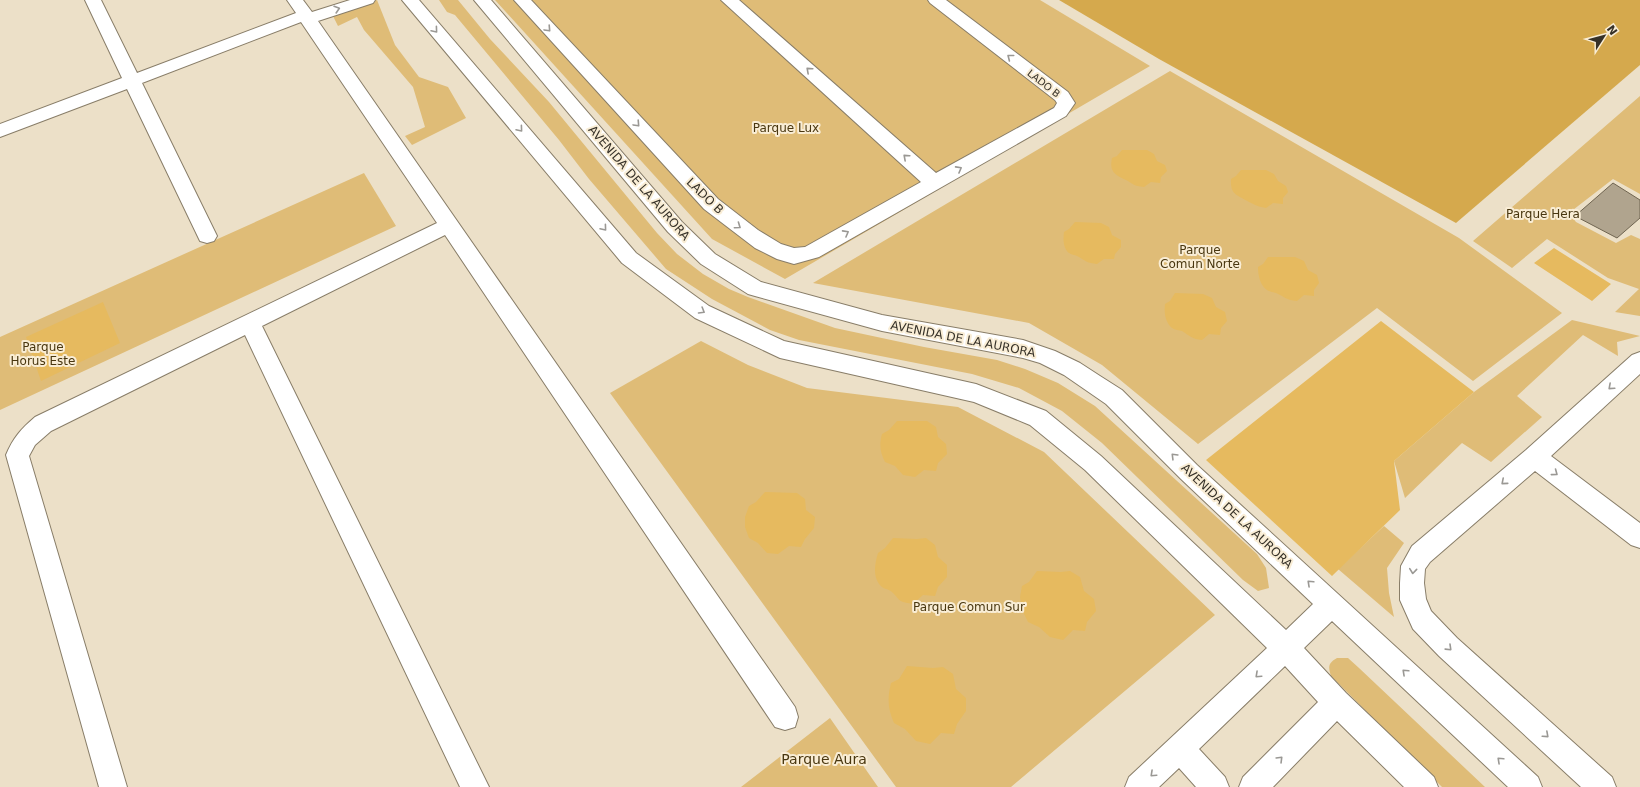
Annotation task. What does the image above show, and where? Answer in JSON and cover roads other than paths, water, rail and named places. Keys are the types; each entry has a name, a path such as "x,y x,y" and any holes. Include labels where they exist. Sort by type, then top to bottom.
{"street":[{"path":"93,0 207,236"},
{"path":"0,130 132,81 302,11 367,0"},
{"path":"410,0 629,258 702,312 780,349 976,394 1038,418 1093,463 1287,649 1337,702 1424,787"},
{"name":"AVENIDA DE LA AURORA","path":"482,0 675,228 708,259 755,288 882,323 1023,349 1047,357 1072,369 1114,397 1189,472 1528,787"},
{"name":"LADO B","path":"522,0 711,204 735,224 766,245 784,253 802,256 812,252 1060,112 1066,103 1062,96 936,0"},
{"path":"729,0 935,183"},
{"path":"302,11 786,717"},
{"path":"113,787 17,455 27,438 43,424 449,225"},
{"path":"250,323 474,787"},
{"path":"1602,787 1448,647 1422,620 1413,600 1413,566 1421,554 1534,457 1640,361"},
{"path":"1534,457 1640,537"},
{"path":"1139,787 1287,649 1332,604"},
{"path":"1253,787 1337,702"},
{"path":"1180,749 1215,787"}],"park label":[{"name":"Parque Lux","path":"786,128"},
{"name":"Parque Hera","path":"1543,214"},
{"name":"Parque Comun Norte","path":"1200,257"},
{"name":"Parque Horus Este","path":"43,354"},
{"name":"Parque Comun Sur","path":"969,607"},
{"name":"Parque Aura","path":"824,759"}]}
